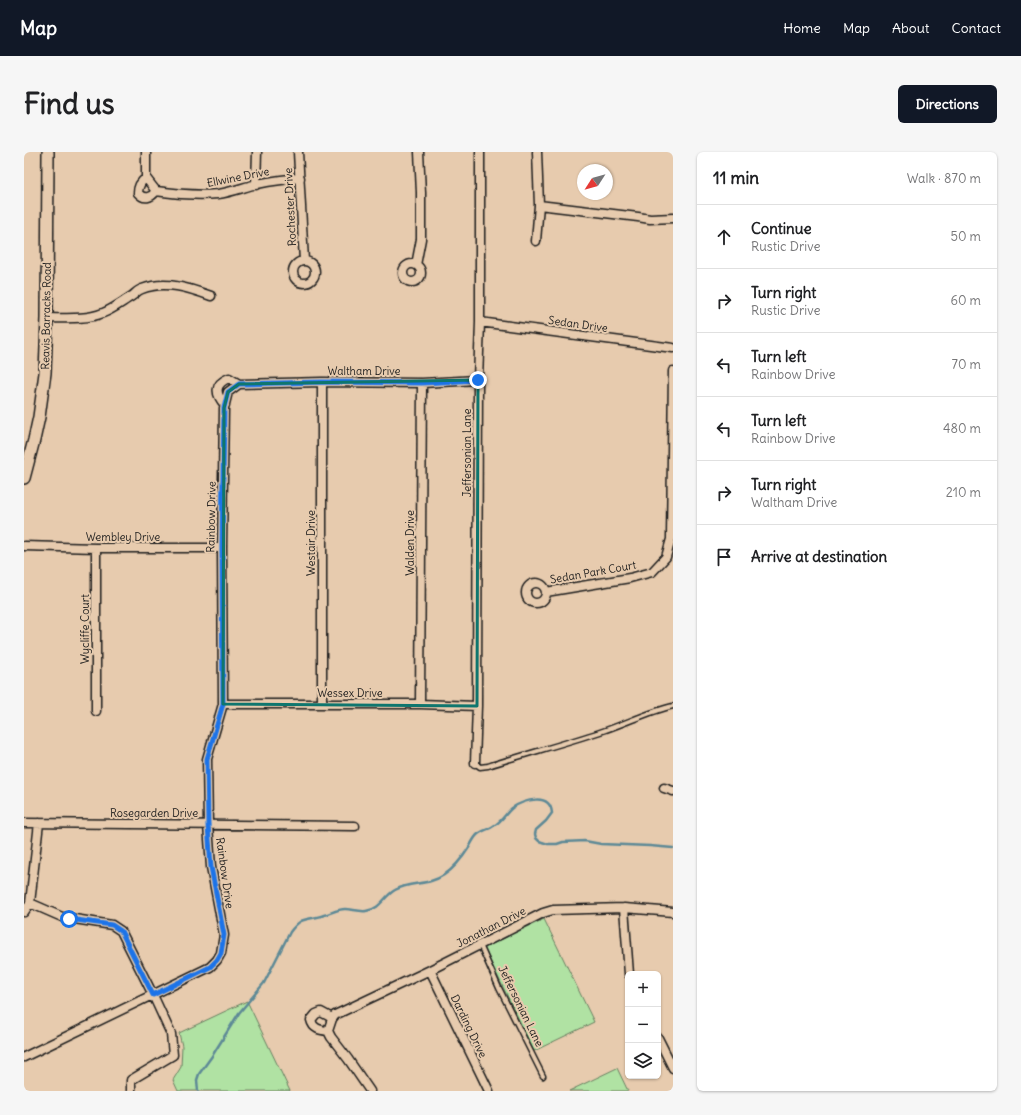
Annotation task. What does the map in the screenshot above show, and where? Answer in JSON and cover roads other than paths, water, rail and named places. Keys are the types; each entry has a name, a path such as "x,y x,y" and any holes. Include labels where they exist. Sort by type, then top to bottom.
{"main road":[{"name":"Reavis Barracks Road","path":"24,478 34,440 42,399 46,350 48,152"}],"street":[{"name":"Ellwine Drive","path":"146,152 146,178 138,187 138,193 146,198 153,195 156,191 193,195 219,194 277,180 300,178"},
{"path":"256,185 257,152"},
{"name":"Rochester Drive","path":"298,152 304,261"},
{"path":"416,265 421,239 419,152"},
{"name":"Jeffersonian Lane","path":"474,763 477,706 480,152"},
{"path":"536,241 539,205 537,152"},
{"path":"146,178 156,191"},
{"path":"539,205 650,219 673,218"},
{"path":"47,318 85,318 98,315 119,304 141,289 159,285 186,287 211,296"},
{"name":"Sedan Drive","path":"480,322 673,348"},
{"name":"Sedan Park Court","path":"546,592 630,578 652,572 666,557 671,539 673,371"},
{"name":"Rainbow Drive","path":"24,1057 210,967 221,953 224,935 211,867 208,825 207,759 223,704 222,548 224,408 225,405 228,392 239,384 229,378 224,380 217,388 220,400 225,405"},
{"name":"Waltham Drive","path":"239,384 322,382 422,383 478,380"},
{"name":"Westair Drive","path":"322,382 322,704"},
{"name":"Walden Drive","path":"420,704 422,383"},
{"name":"Wembley Drive","path":"24,546 96,548 222,548"},
{"name":"Wycliffe Court","path":"96,548 96,711"},
{"name":"Wessex Drive","path":"223,704 420,704 477,706"},
{"path":"664,788 673,791"},
{"name":"Rosegarden Drive","path":"24,823 355,826"},
{"path":"24,912 30,902 39,823"},
{"path":"30,902 62,917 112,925 121,931 171,1034 173,1055 131,1080 131,1091"},
{"path":"624,908 629,971"},
{"name":"Jonathan Drive","path":"332,1018 335,1015 553,910 624,908 673,912"},
{"name":"Darding Drive","path":"430,970 489,1091"},
{"path":"328,1031 317,1029 312,1024 311,1020 316,1014 321,1012 332,1018 328,1031 331,1037 370,1091"},
{"path":"660,1043 673,1068"}],"lane":[{"path":"474,763 480,767 488,766 596,733 673,706"},
{"name":"Jeffersonian Lane","path":"480,945 499,988 543,1076"}],"waterway":[{"path":"198,1091 197,1080 199,1074 239,1013 264,983 290,932 296,925 301,921 340,910 371,910 379,905 391,893 401,887 432,881 438,878 452,869 477,835 497,823 517,805 523,802 536,800 547,802 552,813 536,830 535,834 539,841 548,844 585,841 601,844 673,848"}]}
